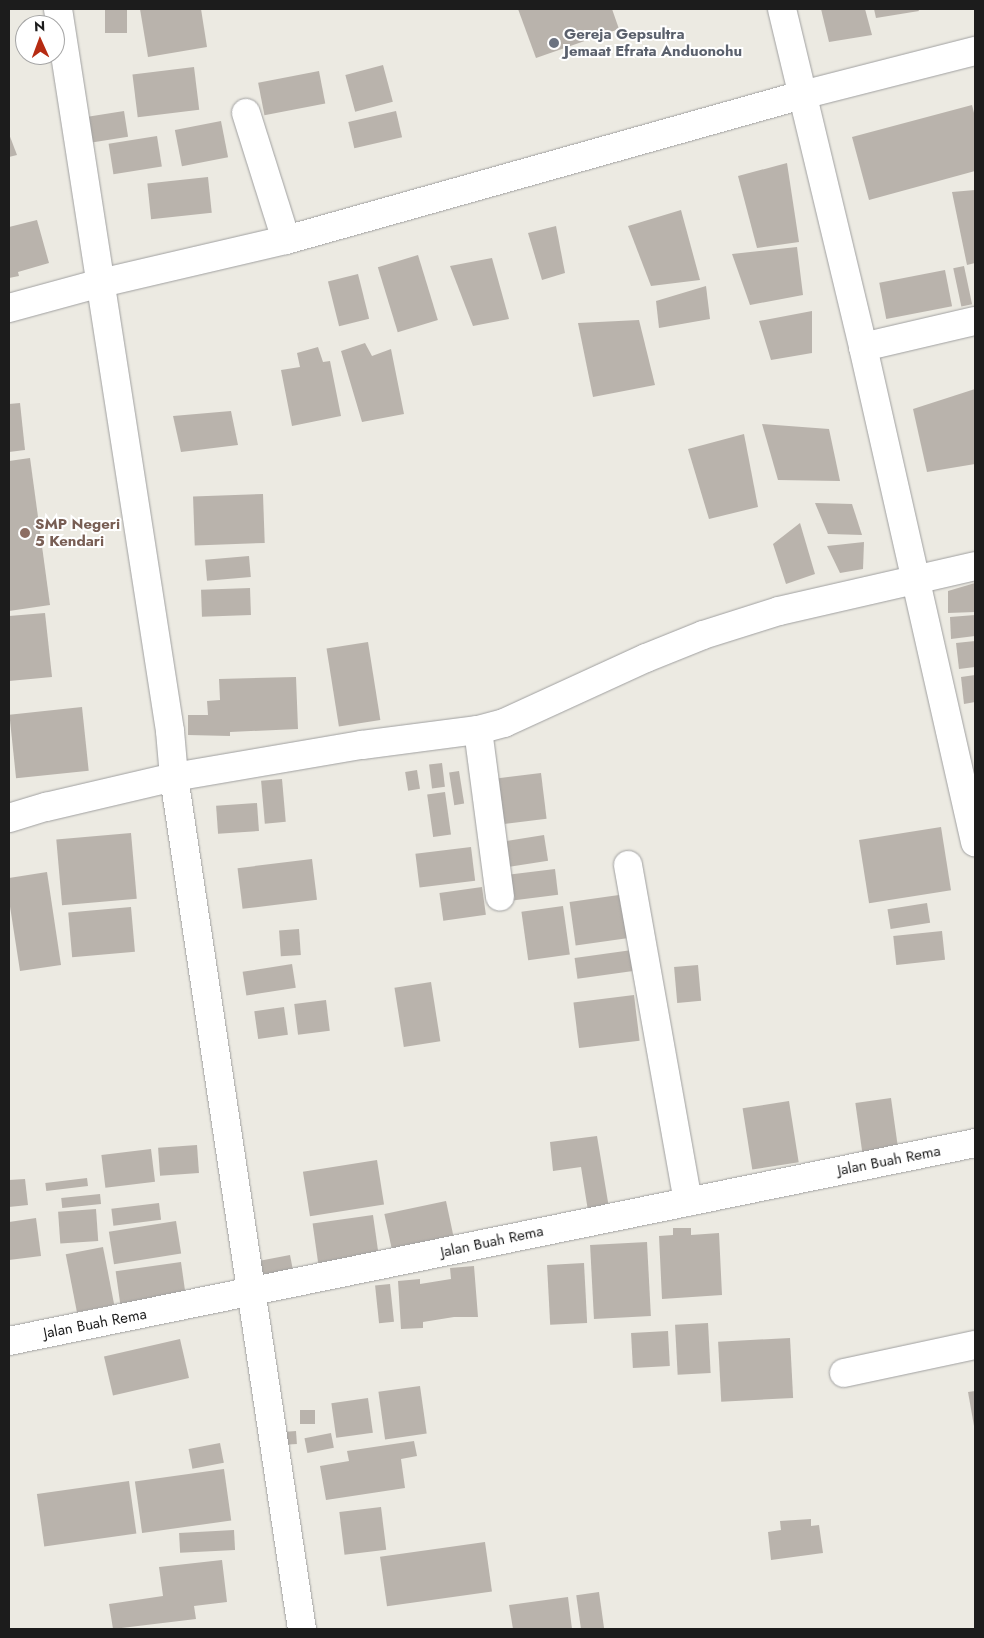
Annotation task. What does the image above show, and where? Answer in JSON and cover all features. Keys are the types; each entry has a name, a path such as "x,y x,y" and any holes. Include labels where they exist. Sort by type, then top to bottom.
{"street":[{"path":"58,9 168,722 174,777 302,1629"},
{"path":"782,9 863,347 975,842"},
{"path":"9,308 101,283 286,240 802,95 975,51"},
{"path":"246,113 286,240"},
{"path":"863,347 975,321"},
{"path":"9,818 174,777 362,745 478,730 504,724 646,658 703,635 779,611 916,582 975,566"},
{"path":"478,730 500,897"},
{"path":"628,864 688,1202"},
{"name":"Jalan Buah Rema","path":"9,1341 252,1293 975,1143"},
{"path":"844,1373 975,1345"}],"building":[{"path":"105,9 127,9 127,33 105,33"},
{"path":"140,9 201,9 207,47 148,57"},
{"name":"Gereja Gepsultra Jemaat Efrata Anduonohu","path":"518,9 612,9 619,29 536,58"},
{"path":"821,9 865,9 872,35 829,42"},
{"path":"874,9 918,9 919,11 876,18"},
{"path":"383,65 393,102 355,112 345,75"},
{"path":"194,67 199,110 138,117 132,75"},
{"path":"319,71 325,103 264,115 258,83"},
{"path":"972,105 975,117 975,171 869,200 852,137"},
{"path":"124,111 128,137 86,143 82,118"},
{"path":"396,111 402,137 354,148 348,122"},
{"path":"221,121 228,157 182,166 175,130"},
{"path":"9,134 17,155 9,157"},
{"path":"157,136 162,167 113,174 109,144"},
{"path":"787,163 799,242 757,248 738,176"},
{"path":"208,177 212,213 151,219 147,183"},
{"path":"975,190 975,263 967,265 952,192"},
{"path":"681,210 700,280 651,286 628,226"},
{"path":"37,220 49,263 18,272 19,276 9,278 9,227"},
{"path":"556,226 565,273 542,280 528,233"},
{"path":"797,247 803,295 750,305 732,254"},
{"path":"418,255 438,320 398,332 378,267"},
{"path":"492,258 509,319 473,326 450,266"},
{"path":"964,266 972,304 961,306 953,268"},
{"path":"945,270 952,306 886,319 879,283"},
{"path":"358,274 369,319 339,326 328,281"},
{"path":"706,286 710,319 659,328 656,301"},
{"path":"812,311 812,353 771,360 759,321"},
{"path":"639,320 655,385 593,397 578,323"},
{"path":"365,343 372,356 391,349 404,414 362,422 341,351"},
{"path":"318,347 323,362 330,361 341,416 292,426 281,370 300,367 297,353"},
{"path":"975,389 975,464 927,472 913,409"},
{"path":"20,403 25,450 9,452 9,404"},
{"path":"231,411 238,445 181,452 173,416"},
{"path":"762,424 829,429 840,481 778,480"},
{"path":"744,434 758,507 709,519 688,449"},
{"name":"SMP Negeri 5 Kendari","path":"30,458 50,605 9,611 9,461"},
{"path":"263,494 265,543 195,545 193,496"},
{"path":"815,503 852,504 862,535 828,534"},
{"path":"800,523 815,574 786,584 773,544"},
{"path":"864,542 863,569 840,573 827,546"},
{"path":"249,556 251,577 207,581 205,560"},
{"path":"975,583 975,612 948,613 948,591"},
{"path":"250,588 251,615 202,617 201,590"},
{"path":"45,613 52,677 9,681 9,616"},
{"path":"975,615 975,636 951,639 950,617"},
{"path":"975,641 975,667 959,669 956,643"},
{"path":"368,642 380,720 339,727 327,649"},
{"path":"975,675 975,702 964,704 961,677"},
{"path":"296,677 298,729 230,732 230,736 188,735 188,715 208,715 207,701 220,700 219,679"},
{"path":"82,707 89,771 16,778 9,715"},
{"path":"442,763 445,787 432,788 429,765"},
{"path":"417,770 420,789 408,791 405,772"},
{"path":"459,771 464,804 454,805 449,773"},
{"path":"541,773 547,819 500,824 494,779"},
{"path":"282,779 286,822 265,824 261,781"},
{"path":"445,792 451,835 433,837 427,795"},
{"path":"257,803 259,831 218,834 216,806"},
{"path":"941,827 951,890 869,903 859,840"},
{"path":"131,833 137,899 62,905 56,840"},
{"path":"544,835 548,861 507,867 503,842"},
{"path":"471,847 475,881 420,888 415,854"},
{"path":"312,859 317,900 243,909 238,868"},
{"path":"555,869 558,895 509,901 505,875"},
{"path":"47,872 61,965 20,971 9,900 9,878"},
{"path":"482,887 486,915 443,921 439,893"},
{"path":"626,894 632,938 576,946 570,902"},
{"path":"927,903 930,923 891,929 887,909"},
{"path":"563,906 570,955 528,960 521,912"},
{"path":"131,907 135,952 72,957 68,912"},
{"path":"299,929 301,955 281,956 279,930"},
{"path":"942,931 945,960 896,965 893,936"},
{"path":"632,950 635,971 577,979 575,958"},
{"path":"292,964 296,988 246,996 243,972"},
{"path":"698,965 701,1001 677,1003 674,967"},
{"path":"431,982 440,1041 404,1047 394,988"},
{"path":"634,995 640,1041 579,1048 573,1002"},
{"path":"326,1000 330,1031 298,1035 294,1004"},
{"path":"284,1007 288,1035 258,1039 254,1011"},
{"path":"891,1098 898,1150 863,1155 855,1103"},
{"path":"789,1101 799,1162 752,1170 743,1108"},
{"path":"597,1136 609,1208 588,1211 581,1167 553,1171 550,1142"},
{"path":"197,1145 199,1173 160,1176 158,1148"},
{"path":"151,1149 155,1182 105,1188 101,1155"},
{"path":"377,1160 384,1204 310,1216 303,1172"},
{"path":"87,1178 88,1186 46,1191 45,1183"},
{"path":"25,1179 28,1205 9,1207 9,1180"},
{"path":"100,1194 101,1204 62,1208 61,1198"},
{"path":"446,1201 454,1240 393,1253 384,1214"},
{"path":"159,1203 161,1220 113,1226 111,1209"},
{"path":"96,1209 98,1241 60,1244 58,1212"},
{"path":"373,1215 379,1256 318,1264 313,1223"},
{"path":"36,1218 41,1256 9,1260 9,1222"},
{"path":"176,1221 181,1254 114,1264 109,1232"},
{"path":"673,1228 691,1228 691,1235 719,1233 722,1295 662,1299 659,1236 673,1235"},
{"path":"647,1242 651,1316 594,1319 590,1245"},
{"path":"103,1247 114,1305 77,1312 66,1254"},
{"path":"290,1255 295,1280 263,1286 259,1261"},
{"path":"181,1262 186,1296 120,1305 116,1271"},
{"path":"584,1263 587,1323 550,1325 547,1265"},
{"path":"474,1266 478,1317 454,1317 423,1322 423,1328 401,1329 398,1281 420,1279 420,1284 451,1279 450,1268"},
{"path":"390,1284 394,1322 379,1323 375,1286"},
{"path":"708,1323 711,1373 678,1375 675,1325"},
{"path":"668,1331 670,1366 633,1368 631,1333"},
{"path":"790,1338 793,1398 721,1402 718,1342"},
{"path":"180,1339 189,1378 113,1396 104,1357"},
{"path":"420,1386 427,1434 385,1439 378,1392"},
{"path":"975,1391 975,1426 974,1426 968,1392"},
{"path":"368,1398 373,1433 336,1438 331,1403"},
{"path":"300,1410 315,1410 315,1424 300,1424"},
{"path":"296,1431 297,1444 277,1445 276,1432"},
{"path":"331,1433 334,1448 307,1453 304,1438"},
{"path":"414,1441 417,1456 401,1459 405,1488 326,1500 320,1466 349,1461 347,1451"},
{"path":"220,1443 224,1463 192,1469 189,1449"},
{"path":"224,1469 231,1520 142,1533 135,1482"},
{"path":"129,1481 136,1533 44,1546 37,1494"},
{"path":"381,1507 386,1550 345,1555 339,1512"},
{"path":"811,1519 811,1526 819,1525 823,1553 771,1560 768,1532 781,1530 780,1521"},
{"path":"234,1530 235,1550 180,1553 179,1533"},
{"path":"485,1542 492,1592 387,1606 380,1557"},
{"path":"222,1560 227,1602 194,1606 196,1619 113,1629 109,1604 163,1596 159,1567"},
{"path":"599,1592 604,1629 581,1629 576,1595"},
{"path":"568,1597 572,1629 513,1629 509,1605"}],"place":[{"name":"Gereja Gepsultra Jemaat Efrata Anduonohu","path":"554,43"},
{"name":"SMP Negeri 5 Kendari","path":"25,533"}]}
